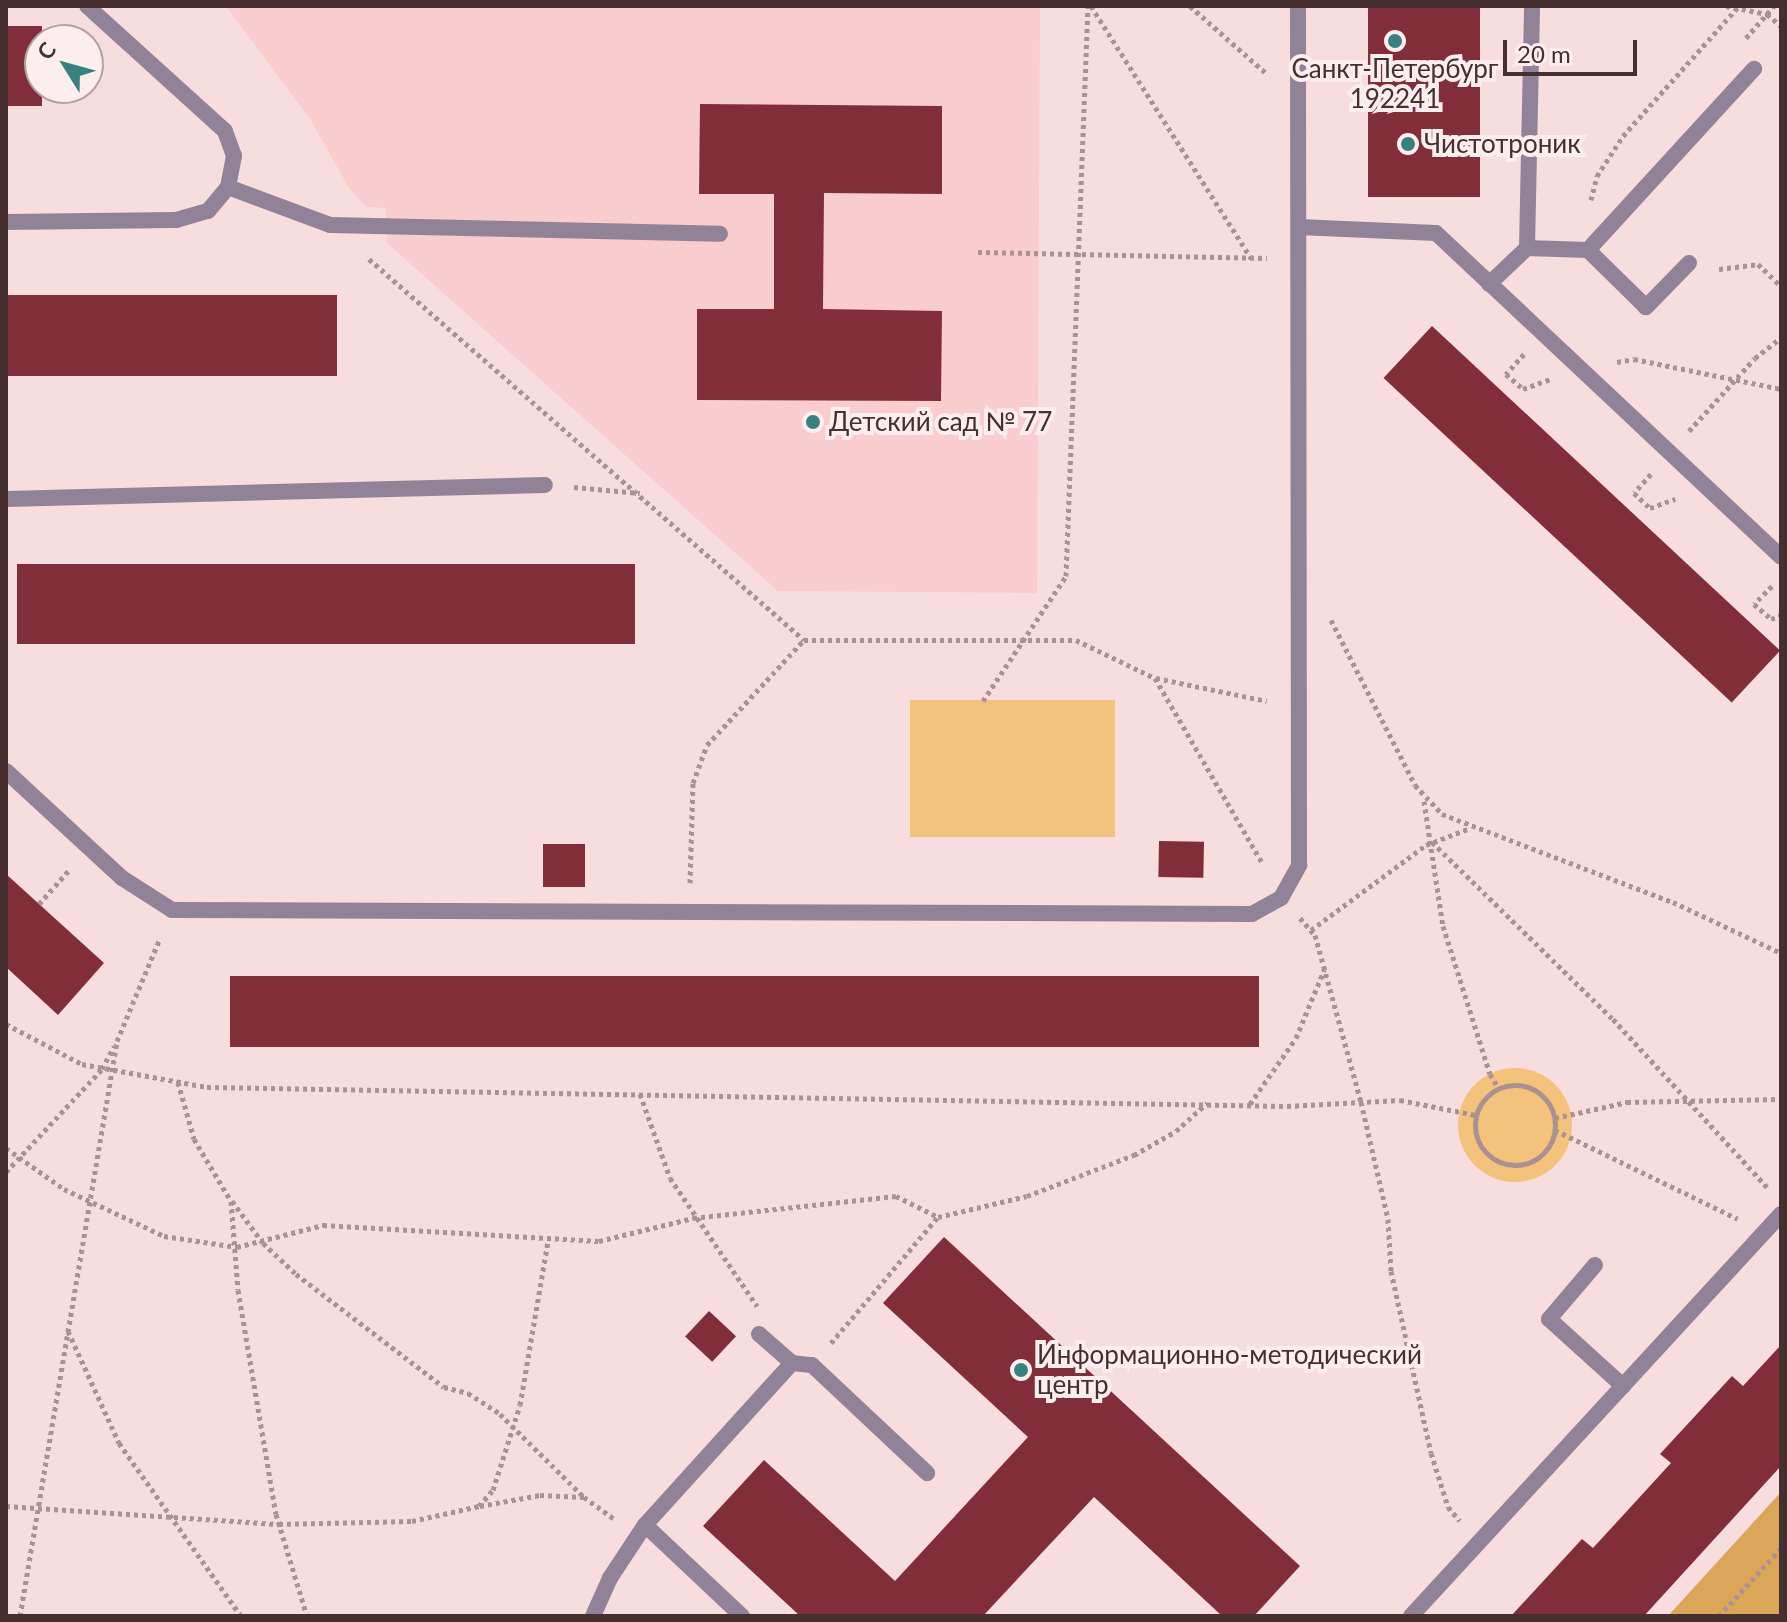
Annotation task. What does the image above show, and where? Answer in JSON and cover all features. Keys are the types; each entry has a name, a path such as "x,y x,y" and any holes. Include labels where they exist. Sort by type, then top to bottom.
{"lane":[{"path":"6,222 176,220 208,211 228,187 234,156 225,131 87,6"},
{"path":"6,771 122,878 172,910 1252,914 1281,898 1299,865 1298,6"},
{"path":"1527,248 1532,6"},
{"path":"1588,250 1754,69"},
{"path":"228,187 330,225 720,234"},
{"path":"1299,227 1436,233 1781,557"},
{"path":"1489,284 1527,248 1588,250 1646,307 1689,263"},
{"path":"6,499 545,485"},
{"path":"1411,1616 1781,1214"},
{"path":"1595,1265 1549,1319 1623,1386"},
{"path":"759,1334 792,1363 812,1365 927,1473"},
{"path":"593,1616 642,1530 792,1363"},
{"path":"642,1530 742,1616"}],"path":[{"path":"983,701 1066,576 1089,6"},
{"path":"1089,6 1251,258"},
{"path":"1190,6 1298,101"},
{"path":"1726,6 1767,14 1781,26"},
{"path":"1590,203 1597,176 1623,136 1738,7"},
{"path":"330,225 641,493 804,640"},
{"path":"978,252 1300,259"},
{"path":"1689,263 1707,269 1758,264 1781,286"},
{"path":"1682,496 1650,508 1634,493 1714,400 1781,338"},
{"path":"545,485 641,493"},
{"path":"1299,574 1317,593 1423,797 1443,926 1490,1074 1499,1089"},
{"path":"1775,582 1754,604 1771,619 1781,615"},
{"path":"1155,678 1299,708"},
{"path":"1423,797 1442,814 1474,828 1673,902 1781,953"},
{"path":"1311,930 1432,842 1474,828"},
{"path":"1432,842 1613,1019 1781,1201"},
{"path":"39,904 90,848"},
{"path":"6,1172 102,1069 117,1041 172,910"},
{"path":"1249,1104 1296,1038 1324,968"},
{"path":"6,1024 82,1064 178,1082 640,1094 1249,1104 1400,1100 1476,1115"},
{"path":"20,1616 117,1041"},
{"path":"178,1082 194,1139 231,1201 263,1243 414,1366 444,1387 468,1393 513,1427 584,1497 642,1530"},
{"path":"1476,1115 1499,1089"},
{"path":"1476,1115 1482,1149 1514,1166 1546,1152 1555,1130 1555,1118 1534,1090 1499,1089"},
{"path":"640,1094 670,1178 693,1218 759,1309 759,1334"},
{"path":"1555,1118 1627,1102 1685,1098 1781,1099"},
{"path":"812,1365 938,1217 1027,1196 1134,1155 1176,1131 1208,1103"},
{"path":"1555,1130 1765,1232"},
{"path":"6,1148 89,1202 164,1236 237,1247 263,1243 323,1225 548,1241 599,1241 693,1218 896,1196 938,1217"},
{"path":"231,1201 238,1290 279,1524 307,1616"},
{"path":"479,1506 493,1490 513,1427 533,1350 548,1241"},
{"path":"68,1330 119,1443 241,1616"},
{"path":"6,1506 39,1505 170,1518 279,1524 412,1521 540,1495 584,1497"},
{"path":"1719,1616 1781,1548"}],"shaded area":[{"name":"Детский сад № 77","path":"226,6 1040,6 1037,593 778,591 387,243 386,208 366,207 349,188 310,119"},
{"path":"910,700 1115,700 1115,837 910,837"},
{"path":"1515,1068 1537,1072 1555,1085 1568,1103 1572,1125 1568,1147 1555,1165 1537,1178 1515,1182 1493,1178 1475,1165 1462,1147 1458,1125 1462,1103 1475,1085 1493,1072"},
{"path":"1781,1492 1781,1616 1668,1616"}],"building":[{"path":"1368,6 1480,6 1480,197 1368,197"},
{"path":"6,26 24,26 24,104 42,106 6,106"},
{"path":"700,104 942,106 942,194 824,193 823,309 942,311 941,401 697,400 697,309 774,309 774,194 699,194"},
{"path":"6,295 337,295 337,376 6,376"},
{"path":"1432,326 1780,651 1732,703 1384,378"},
{"path":"17,564 635,564 635,644 17,644"},
{"path":"1159,841 1204,842 1203,878 1158,877"},
{"path":"543,844 585,844 585,887 543,887"},
{"path":"6,874 104,963 58,1015 6,967"},
{"path":"230,976 1259,976 1259,1047 230,1047"},
{"name":"Информационно-методический центр","path":"944,1237 1300,1566 1254,1616 1222,1616 1094,1497 983,1616 800,1616 703,1526 764,1460 895,1581 1028,1437 883,1303"},
{"path":"709,1311 736,1336 712,1362 685,1337"},
{"path":"1781,1345 1781,1466 1644,1616 1511,1616 1582,1539 1593,1548 1671,1463 1660,1454 1732,1376 1743,1386"}],"place":[{"name":"Санкт-Петербург 192241","path":"1395,41"},
{"name":"Чистотроник","path":"1408,144"},
{"name":"Детский сад № 77","path":"813,422"},
{"name":"Информационно-методический центр","path":"1021,1370"}]}
